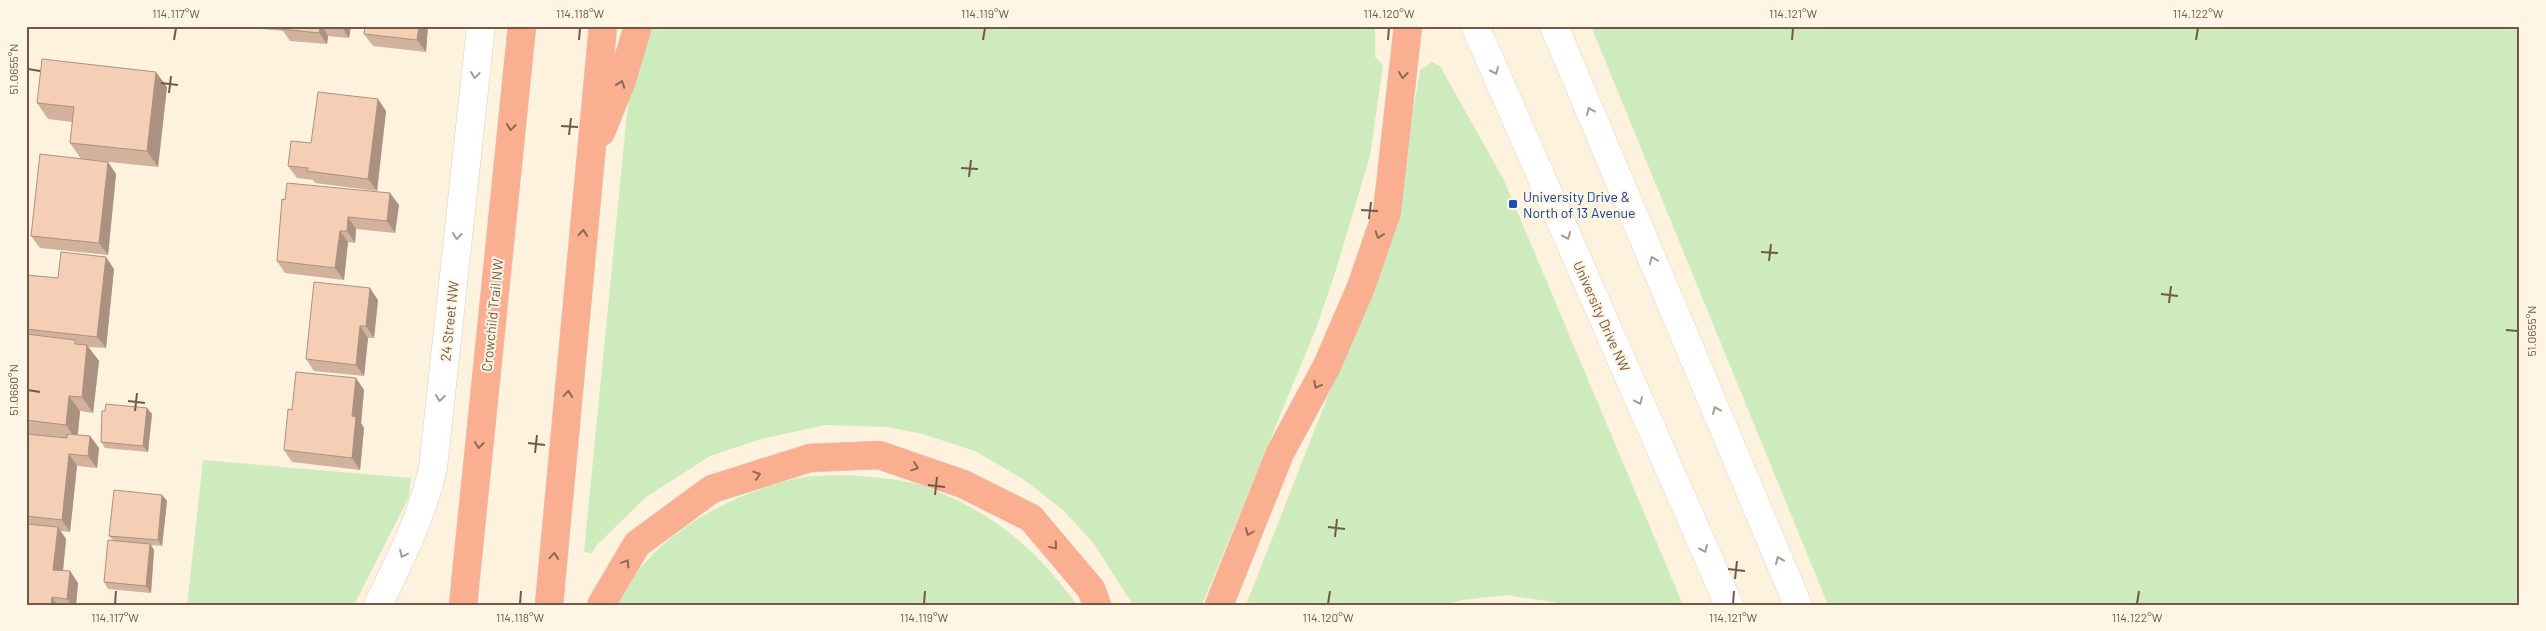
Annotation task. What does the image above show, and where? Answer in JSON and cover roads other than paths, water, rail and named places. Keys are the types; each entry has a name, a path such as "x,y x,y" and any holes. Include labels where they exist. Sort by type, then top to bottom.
{"highway":[{"name":"Crowchild Trail NW","path":"463,605 522,26"},
{"path":"549,605 603,26"},
{"path":"590,161 622,80 638,26"},
{"path":"1220,605 1280,453 1327,366 1361,287 1387,212 1408,26"},
{"path":"601,605 638,544 712,489 810,458 878,455 963,484 1031,518 1091,590 1097,605"}],"street":[{"name":"24 Street NW","path":"378,605 420,515 433,468 481,26"},
{"name":"University Drive NW","path":"1475,26 1729,605"},
{"path":"1554,26 1798,605"}],"place":[{"name":"University Drive & North of 13 Avenue","path":"1513,204"}]}
